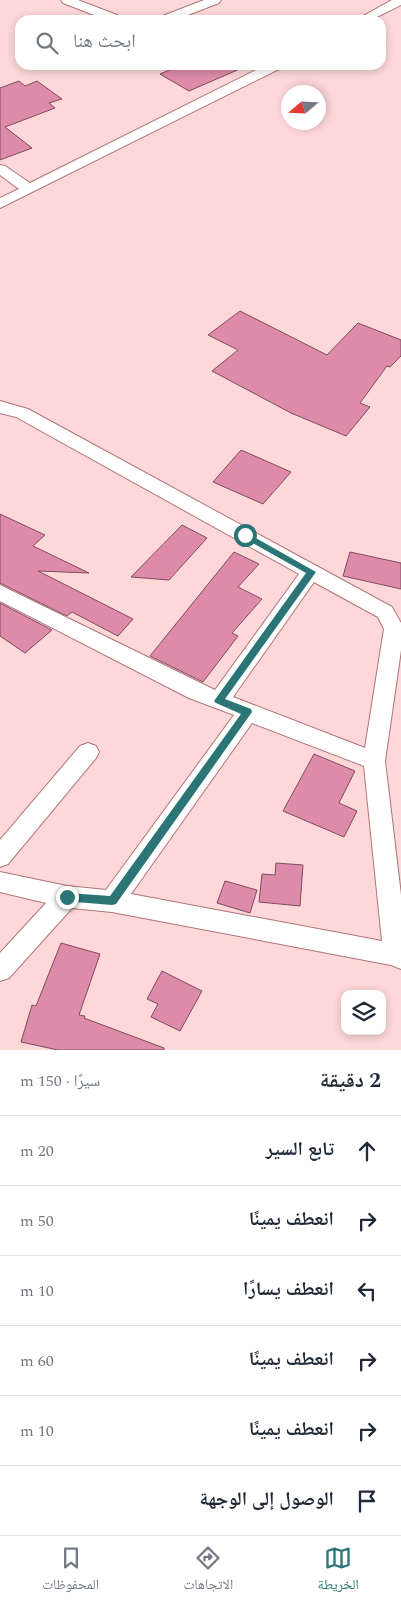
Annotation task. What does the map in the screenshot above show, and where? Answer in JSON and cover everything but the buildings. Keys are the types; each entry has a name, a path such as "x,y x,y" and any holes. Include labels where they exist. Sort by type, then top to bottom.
{"street":[{"path":"67,0 105,15"},
{"path":"177,15 215,0"},
{"path":"372,15 401,0"},
{"path":"0,204 266,70"},
{"path":"0,169 30,189"},
{"path":"0,407 22,413 385,612 397,639 374,761 398,957 112,901 67,897 0,882"},
{"path":"219,701 311,572"},
{"path":"0,592 196,692 374,761"},
{"path":"112,901 248,712"},
{"path":"0,857 88,752"},
{"path":"0,970 67,897"}],"route":[{"path":"67,897 112,901 248,712 219,701 311,572 245,535"}]}
